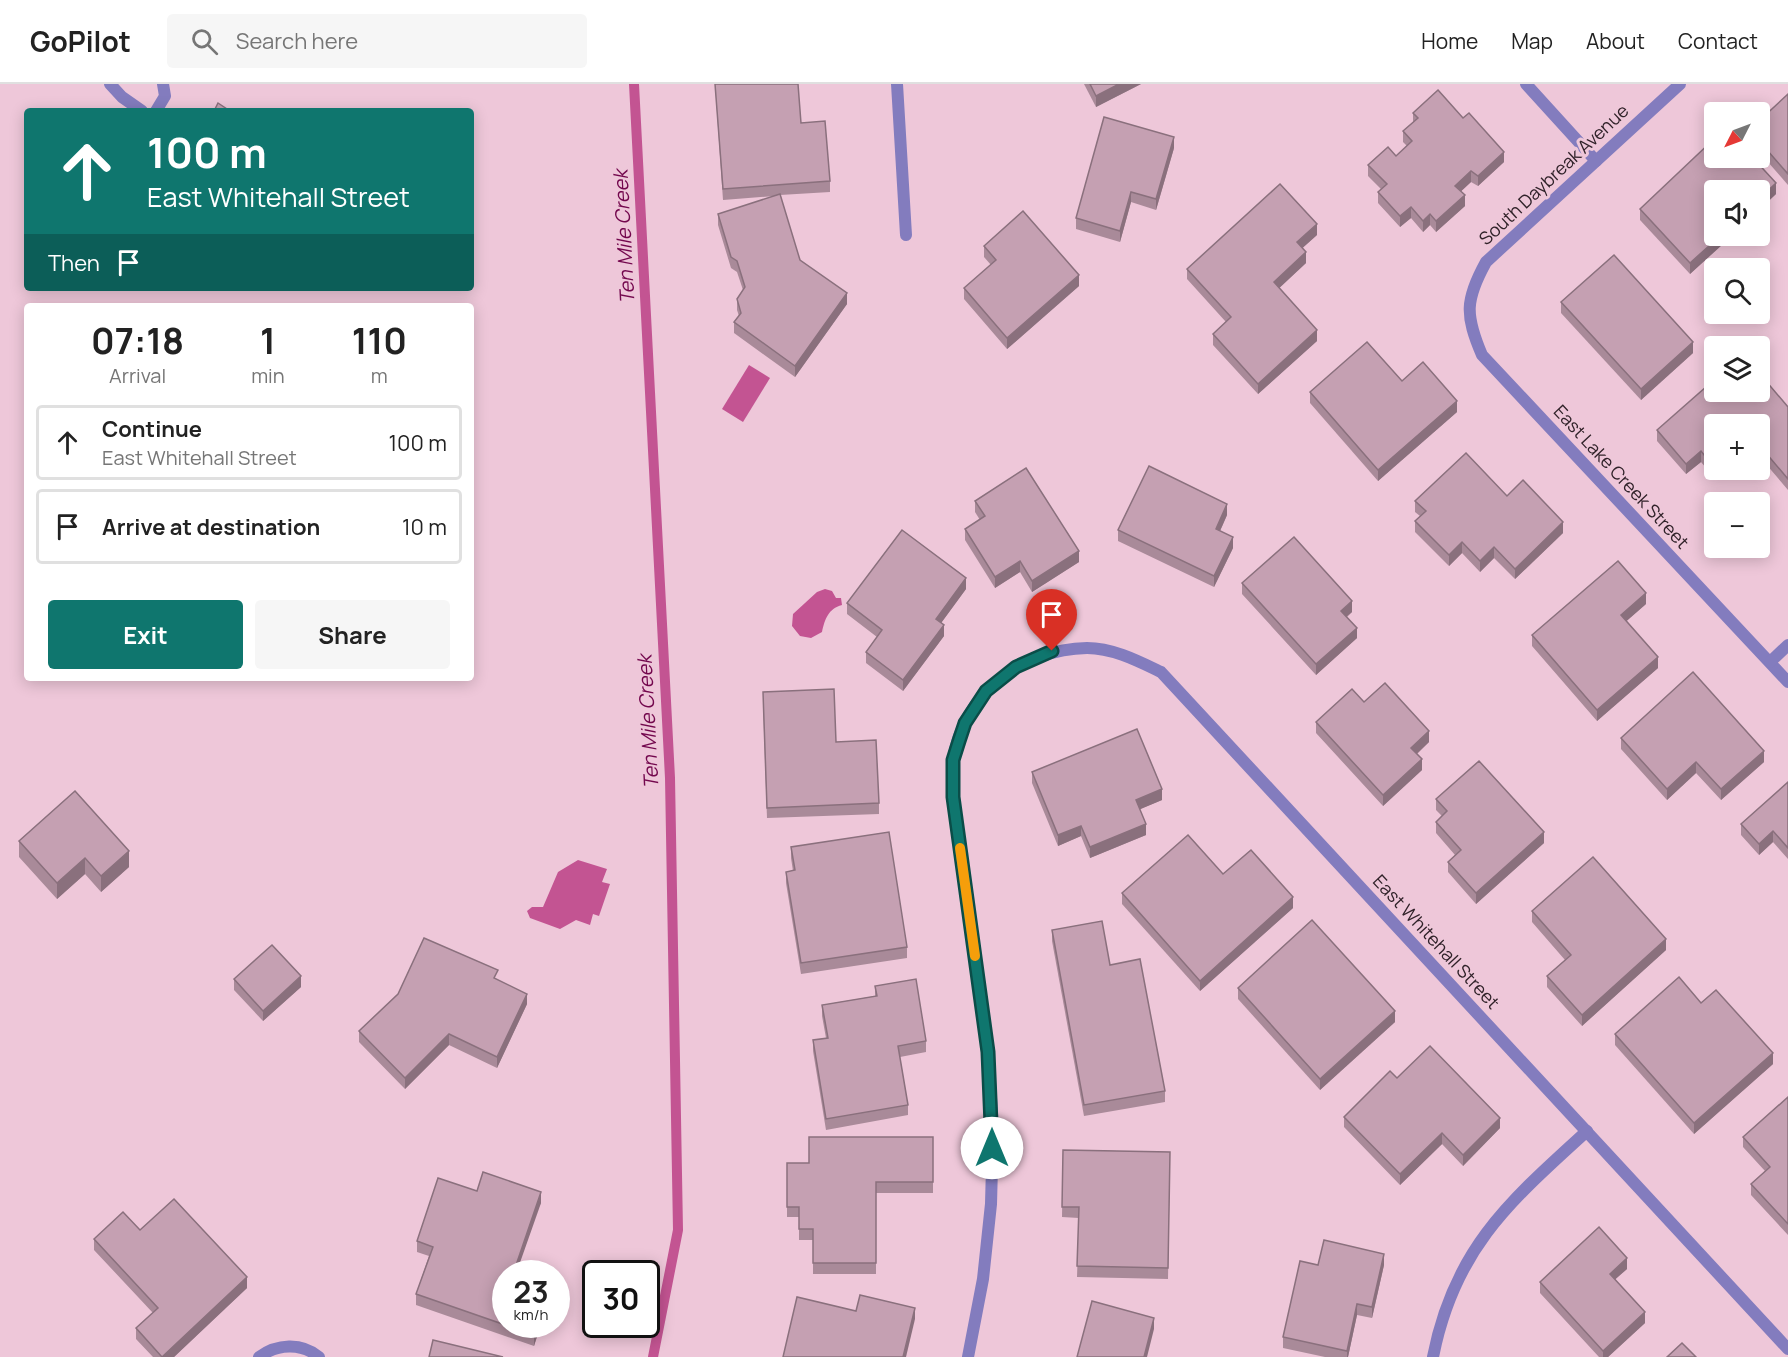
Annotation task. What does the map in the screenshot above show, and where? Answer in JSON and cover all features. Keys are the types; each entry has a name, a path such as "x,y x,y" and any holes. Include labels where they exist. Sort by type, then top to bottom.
{"street":[{"path":"110,84 122,97 138,108"},
{"path":"158,108 165,96 163,84"},
{"path":"897,84 906,235"},
{"path":"1526,84 1596,161"},
{"name":"South Daybreak Avenue","path":"1469,304 1475,282 1486,262 1680,84"},
{"name":"East Lake Creek Street","path":"1469,304 1470,326 1482,355 1788,682"},
{"path":"1770,663 1788,645"},
{"name":"East Whitehall Street","path":"968,1357 983,1279 991,1204 993,1129 988,1052 953,797 953,760 965,723 986,691 1016,667 1052,651 1089,648 1127,655 1161,672 1788,1349"},
{"path":"1433,1357 1444,1314 1458,1279 1477,1245 1518,1194 1587,1131"},
{"path":"259,1357 267,1351 283,1346 299,1347 319,1357"}],"shaded area":[{"path":"749,365 770,378 743,422 722,409"},
{"path":"825,589 832,591 836,598 841,598 842,605 833,609 828,615 822,632 811,638 800,636 792,626 793,614 817,592"},
{"path":"578,860 607,869 602,882 610,884 599,916 593,914 590,925 576,920 560,929 530,918 527,911 532,907 543,907 558,872"}],"building":[{"path":"715,84 798,84 801,123 825,121 830,181 723,189"},
{"path":"1090,84 1119,84 1096,96"},
{"path":"1438,90 1463,118 1469,113 1504,152 1478,176 1471,171 1455,186 1465,195 1436,221 1430,214 1423,221 1411,207 1400,216 1378,192 1387,184 1368,165 1388,147 1396,156 1412,141 1403,131 1418,118 1413,113"},
{"path":"1788,94 1788,174 1770,153 1770,111"},
{"path":"218,103 226,108 216,108"},
{"path":"1104,117 1174,137 1156,199 1131,192 1120,231 1076,218"},
{"path":"1704,148 1704,168 1762,168 1776,183 1770,189 1770,180 1704,180 1704,246 1709,246 1690,263 1640,209"},
{"path":"1280,184 1317,224 1297,242 1306,252 1274,282 1317,330 1258,384 1213,334 1231,317 1187,269"},
{"path":"780,194 800,260 847,293 795,366 734,322 741,313 737,299 745,287 737,261 731,257 718,214"},
{"path":"1023,211 1079,275 1007,338 964,288 996,260 984,246"},
{"path":"1614,255 1693,342 1641,389 1561,302"},
{"path":"1367,342 1402,381 1423,362 1457,401 1378,470 1310,392"},
{"path":"1770,386 1788,407 1788,479 1770,458 1770,414 1704,414 1704,455 1701,451 1686,464 1657,430 1704,389 1704,402 1770,402"},
{"path":"1466,453 1507,496 1523,480 1563,522 1515,569 1494,547 1480,561 1462,542 1449,555 1415,521 1426,511 1415,501"},
{"path":"1149,466 1227,504 1216,529 1233,537 1214,576 1118,530"},
{"path":"1026,468 1079,551 1032,581 1020,561 995,577 965,529 985,516 975,501"},
{"path":"902,530 966,578 936,619 944,625 903,680 866,652 882,630 847,603"},
{"path":"1294,537 1352,601 1341,611 1357,628 1316,664 1242,583"},
{"path":"1618,561 1646,593 1621,615 1658,657 1597,710 1532,635"},
{"path":"1693,672 1764,751 1721,789 1696,762 1667,789 1621,738"},
{"path":"1385,683 1429,731 1411,748 1422,759 1383,795 1316,722 1352,689 1364,702"},
{"path":"834,689 836,742 876,740 879,803 767,808 763,692"},
{"path":"1137,729 1162,789 1136,800 1146,824 1090,847 1081,826 1058,835 1032,772"},
{"path":"1479,761 1544,832 1476,893 1448,862 1461,850 1436,822 1447,811 1436,799"},
{"path":"1788,782 1788,848 1773,831 1759,844 1741,824"},
{"path":"75,791 129,851 101,876 85,858 57,883 19,841"},
{"path":"889,832 907,947 801,963 786,872 795,870 791,847"},
{"path":"1188,835 1223,874 1251,850 1293,897 1200,981 1122,893"},
{"path":"1593,857 1666,939 1582,1015 1547,976 1571,955 1532,911"},
{"path":"1312,920 1395,1011 1320,1079 1238,988"},
{"path":"1102,921 1110,965 1140,959 1165,1091 1084,1105 1052,930"},
{"path":"424,938 498,970 494,978 527,994 497,1057 449,1034 405,1078 359,1031 398,994"},
{"path":"272,945 301,976 263,1011 234,979"},
{"path":"1679,977 1701,1003 1716,990 1773,1053 1694,1123 1615,1034"},
{"path":"916,979 926,1041 898,1046 908,1105 826,1119 813,1040 828,1038 822,1005 877,996 875,986"},
{"path":"1430,1046 1500,1118 1463,1155 1442,1133 1400,1174 1344,1117 1390,1071 1397,1078"},
{"path":"1788,1097 1788,1224 1751,1184 1770,1167 1743,1137"},
{"path":"809,1137 933,1137 933,1182 876,1182 876,1263 813,1263 813,1229 799,1229 799,1207 787,1207 787,1163 809,1163"},
{"path":"1063,1150 1170,1152 1168,1268 1077,1266 1079,1207 1062,1207"},
{"path":"483,1172 541,1192 518,1260 492,1260 492,1320 416,1294 433,1247 417,1241 438,1178 477,1191"},
{"path":"174,1199 247,1277 162,1357 136,1328 158,1308 94,1239 123,1212 140,1230"},
{"path":"1599,1227 1627,1258 1610,1274 1645,1312 1603,1351 1540,1282"},
{"path":"1324,1240 1384,1254 1372,1307 1357,1304 1347,1351 1283,1337 1300,1261 1318,1265"},
{"path":"860,1295 915,1308 903,1357 783,1357 797,1297 856,1311"},
{"path":"1092,1301 1154,1318 1144,1357 1077,1357"},
{"path":"433,1340 503,1357 429,1357"},
{"path":"1682,1343 1696,1357 1667,1357"}],"waterway":[{"name":"Ten Mile Creek","path":"634,84 670,778 678,1230 653,1357"}],"slow traffic":[{"path":"960,848 975,956"}],"route":[{"path":"992,1148 988,1052 953,797 953,760 965,723 986,691 1016,667 1052,651"}]}
